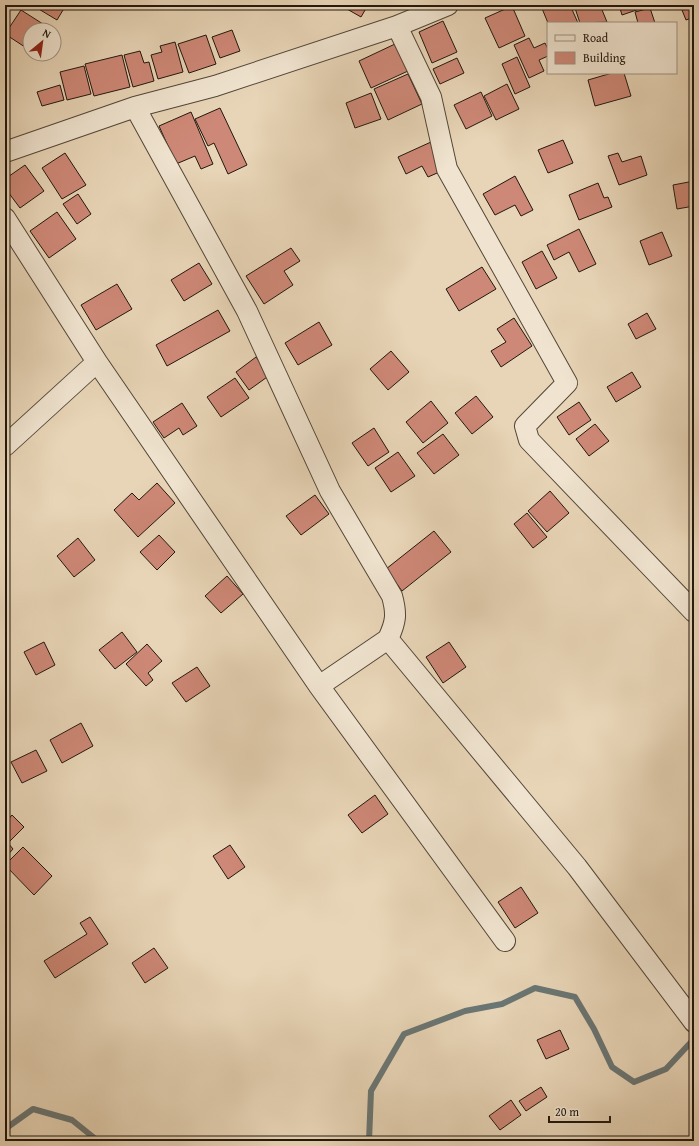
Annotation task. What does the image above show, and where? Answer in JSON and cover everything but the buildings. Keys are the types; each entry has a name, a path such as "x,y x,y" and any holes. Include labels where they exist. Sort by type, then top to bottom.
{"street":[{"path":"5,152 135,107 215,86 397,26 448,5"},
{"path":"397,26 431,97 447,170 567,383 525,426 529,440 694,612"},
{"path":"135,107 247,311 330,491 392,596 396,613 394,627 388,639 319,686"},
{"path":"5,218 97,362 319,686 505,940"},
{"path":"5,446 97,362"},
{"path":"388,639 577,867 694,1022"}],"waterway":[{"path":"369,1141 371,1091 404,1034 465,1011 502,1004 535,988 575,997 594,1029 612,1067 634,1082 666,1069 693,1040"},
{"path":"5,1129 33,1109 72,1120 98,1141"}]}
